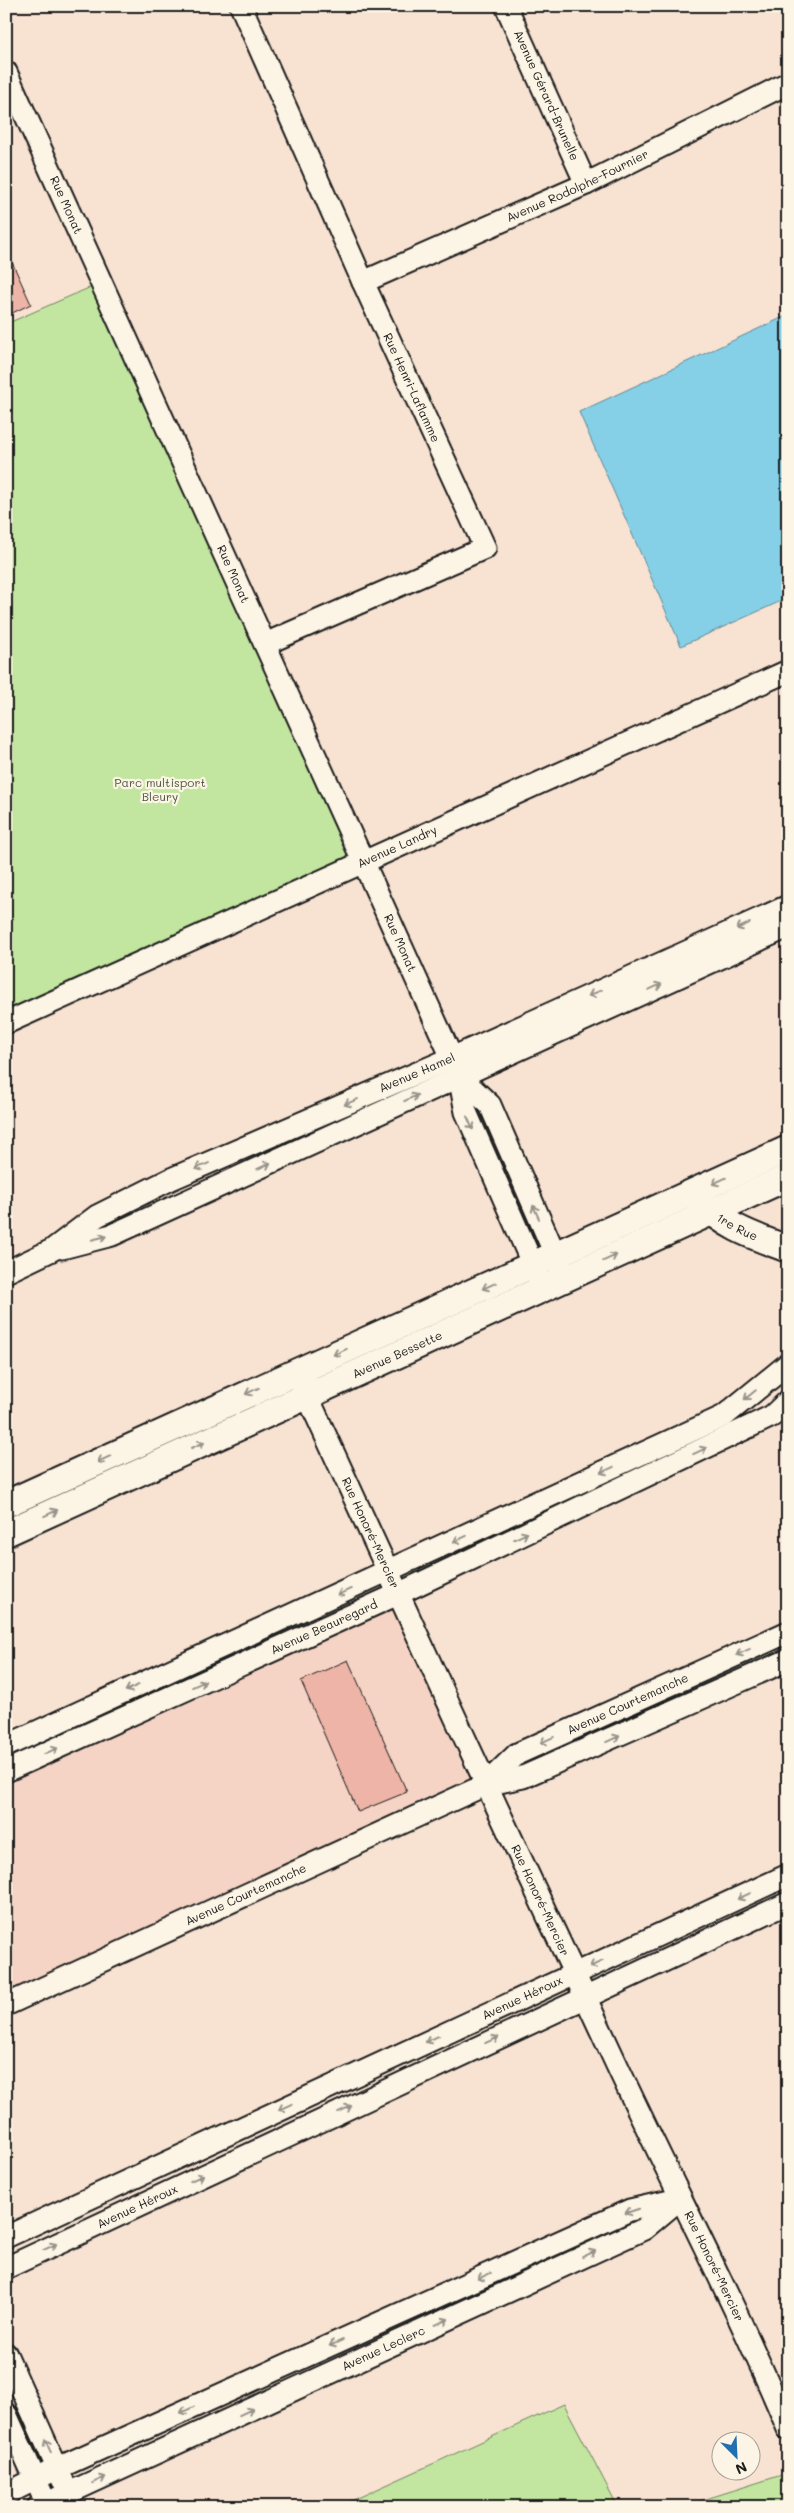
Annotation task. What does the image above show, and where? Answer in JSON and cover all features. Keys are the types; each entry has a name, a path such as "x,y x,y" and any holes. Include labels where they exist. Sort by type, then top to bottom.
{"street":[{"name":"Rue Henri-Laflamme","path":"241,6 363,282 486,548 265,644"},
{"name":"Avenue Gérard-Brunelle","path":"506,6 586,184"},
{"name":"Rue Monat","path":"6,72 456,1067 490,1105 549,1272"},
{"name":"Avenue Rodolphe-Fournier","path":"363,282 586,184 788,83"},
{"name":"Avenue Landry","path":"6,1023 788,671"},
{"name":"Avenue Hamel","path":"456,1067 788,906"},
{"name":"Avenue Hamel","path":"6,1272 52,1250 97,1216 171,1179 456,1067 788,927"},
{"name":"Avenue Bessette","path":"6,1504 296,1371 549,1272 711,1212 779,1178 788,1149"},
{"name":"Avenue Bessette","path":"6,1533 308,1396 549,1272 693,1193 779,1178"},
{"name":"1re Rue","path":"693,1193 711,1212 736,1229 788,1249"},
{"name":"Avenue Beauregard","path":"6,1746 724,1416 788,1364"},
{"name":"Rue Honoré-Mercier","path":"296,1371 485,1785 584,1997 763,2370 788,2429"},
{"name":"Avenue Beauregard","path":"6,1770 398,1594 772,1416 788,1401"},
{"path":"660,1445 667,1466"},
{"name":"Avenue Courtemanche","path":"485,1785 517,1754 785,1641"},
{"name":"Avenue Courtemanche","path":"6,2005 485,1785 524,1778 788,1660"},
{"path":"782,1878 787,1905"},
{"name":"Avenue Héroux","path":"6,2237 255,2120 782,1878"},
{"name":"Avenue Héroux","path":"6,2268 584,1997 787,1905"},
{"path":"255,2120 268,2144"},
{"name":"Avenue Leclerc","path":"6,2494 58,2468 630,2210 680,2199"},
{"name":"Avenue Leclerc","path":"44,2506 72,2500 224,2422 644,2229 680,2199"},
{"path":"533,2254 542,2276"},
{"path":"6,2354 72,2500"},
{"path":"214,2398 224,2422"},
{"path":"6,2414 36,2480 44,2506"}],"shaded area":[{"path":"398,1594 485,1785 6,2005 6,1766"}],"green space":[{"name":"Parc multisport Bleury","path":"98,284 364,866 6,1030 6,324"},
{"path":"564,2404 618,2507 338,2507"},
{"path":"788,2473 788,2507 681,2507"}],"water":[{"path":"788,315 788,598 681,646 579,412"}],"building":[{"path":"6,249 31,304 6,316"},
{"path":"348,1660 407,1792 358,1812 301,1681"}]}
